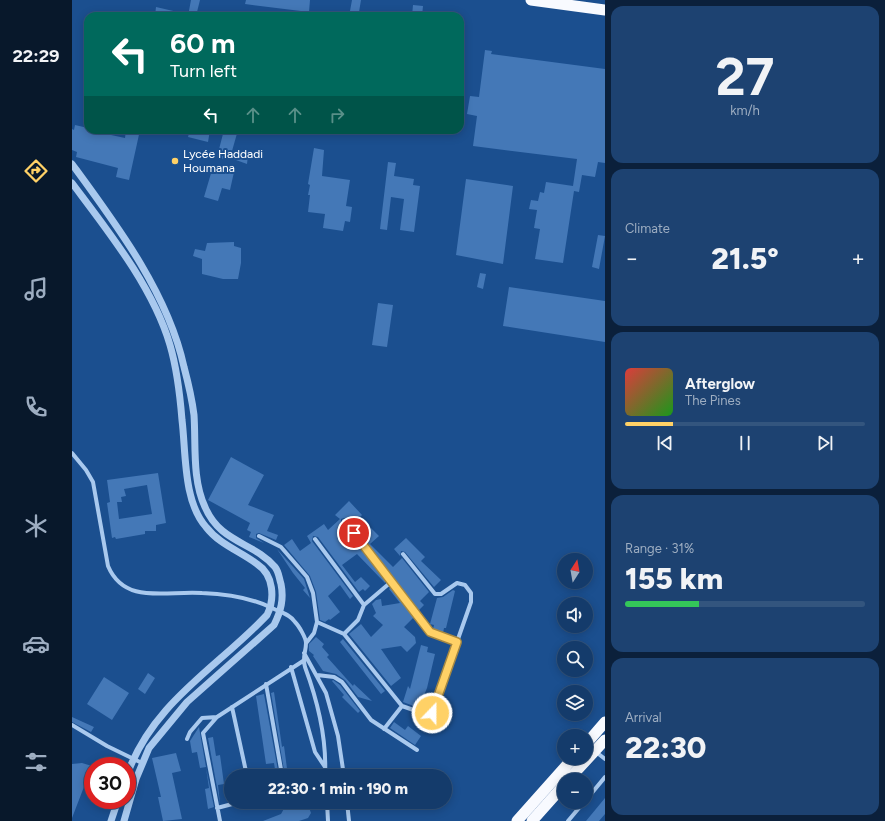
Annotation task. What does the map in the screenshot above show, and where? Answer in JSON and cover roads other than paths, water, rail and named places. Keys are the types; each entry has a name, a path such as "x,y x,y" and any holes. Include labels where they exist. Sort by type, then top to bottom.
{"highway":[{"path":"531,0 605,10"},
{"path":"593,742 605,722"},
{"path":"593,746 605,740"},
{"path":"517,821 567,765"},
{"path":"534,820 557,793"}],"street":[{"path":"72,164 113,222 154,287 171,323 184,365 194,413 198,486 204,507 213,523 230,538 264,558 275,567 283,593 280,612 274,624 267,633 187,702 149,748 142,763 124,821"},
{"path":"72,183 130,265 155,308 169,344 175,369 182,418 187,477 191,495 201,522 214,537 234,551 258,564 268,576 272,593 271,607 267,615 181,693 146,736 134,757"},
{"path":"72,453 86,470 93,482 108,566 114,578 121,585 137,592 152,594 201,592 247,598 263,603 292,617 306,642"},
{"path":"344,521 430,632 457,642"},
{"path":"259,536 281,547 307,577 313,593 317,622 314,633 306,642 303,661 323,730 326,744 326,767"},
{"path":"315,539 364,605"},
{"path":"317,622 344,634 402,706 425,714 432,713 471,602 471,593 470,589 462,583 457,583 441,594 434,594 403,554"},
{"path":"344,634 358,620 364,605 391,582"},
{"path":"304,652 326,692 338,736 343,769"},
{"path":"220,821 203,733 217,717 291,667 303,661"},
{"path":"291,667 315,752 326,767"},
{"path":"317,675 334,678 342,682 371,720 417,750"},
{"path":"266,684 281,769"},
{"path":"384,729 402,706"},
{"path":"232,707 245,769"},
{"path":"187,739 190,732 202,718 217,717"},
{"path":"72,726 107,746 131,757"},
{"path":"593,749 605,759"},
{"path":"136,760 142,763"},
{"path":"593,792 605,777"},
{"path":"217,808 224,806"},
{"path":"111,821 115,809"},
{"path":"327,809 328,821"},
{"path":"348,809 349,821"},
{"path":"568,821 578,809"}],"place":[{"name":"Lycée Haddadi Houmana","path":"175,161"}]}
